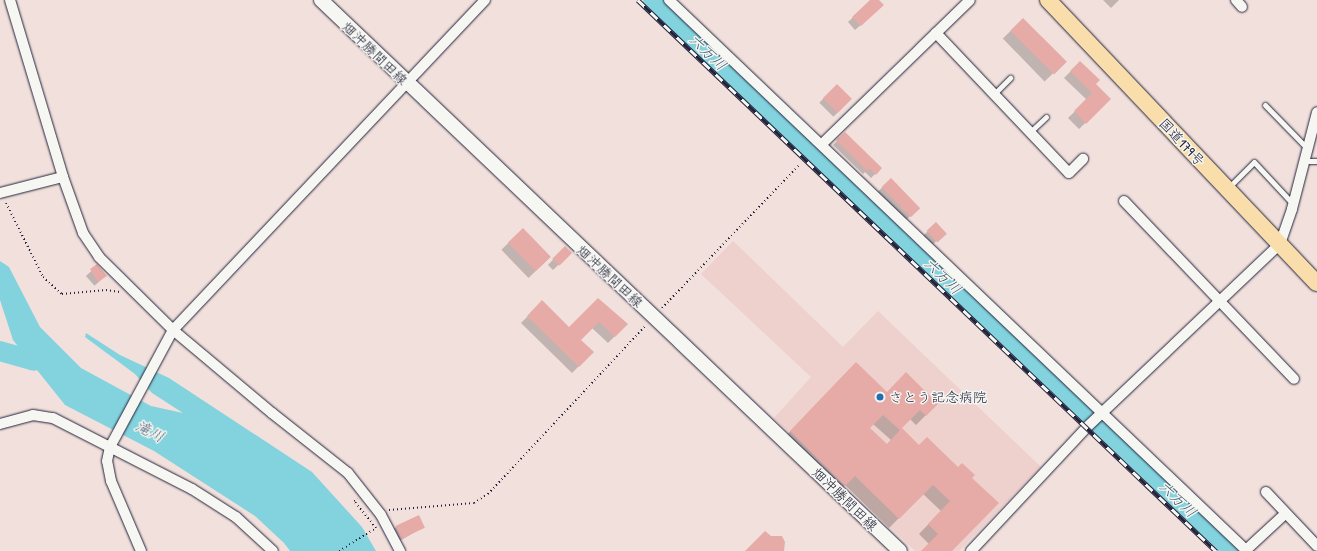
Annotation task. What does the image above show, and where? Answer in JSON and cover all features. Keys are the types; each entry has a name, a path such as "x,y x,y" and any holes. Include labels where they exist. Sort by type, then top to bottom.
{"highway":[{"name":"国道179号","path":"1048,0 1317,283"}],"main road":[{"name":"畑沖勝間田線","path":"321,0 900,551"}],"street":[{"path":"10,0 63,177 83,233 99,258 173,330 272,414 348,473 382,515 400,551"},
{"path":"141,551 111,481 107,461 110,447 173,330 486,0"},
{"path":"669,0 822,144 1247,551 1286,513"},
{"path":"822,144 970,0"},
{"path":"936,33 1069,173 1083,159"},
{"path":"971,551 1102,413 1280,244 1293,204 1317,112"},
{"path":"0,193 63,177"},
{"path":"1124,201 1294,379"},
{"path":"0,424 33,415 53,418 192,489 241,521 273,551"},
{"path":"1266,492 1317,546"}],"lane":[{"path":"994,94 1010,78"},
{"path":"1264,105 1307,148"},
{"path":"1030,132 1046,117"},
{"path":"1304,161 1317,161"},
{"path":"1227,189 1254,162 1293,204"}],"path":[{"path":"382,515 388,510 474,503 488,494 799,165"},
{"path":"0,193 43,277 62,294 106,290 127,293 131,290"},
{"path":"339,551 374,530"}],"shaded area":[{"name":"さとう記念病院","path":"733,241 843,347 878,311 1041,467 959,551 915,551 774,418 811,377 701,274"}],"water":[{"name":"滝川","path":"0,261 9,267 40,327 81,368 151,406 183,413 152,393 135,374 85,337 86,333 120,355 169,378 312,472 362,527 376,551 290,551 284,543 255,516 154,451 65,405 13,340 0,300"}],"building":[{"path":"870,0 879,0 884,5 861,26 852,17"},
{"path":"1023,18 1067,62 1054,75 1010,31"},
{"path":"1080,61 1100,80 1096,84 1111,99 1086,124 1074,111 1092,93 1070,71"},
{"path":"837,84 852,99 838,113 823,98"},
{"path":"845,132 882,168 876,175 870,169 867,171 836,140"},
{"path":"891,178 920,208 911,217 882,187"},
{"path":"936,222 947,234 937,243 926,231"},
{"path":"523,228 551,257 536,271 508,243"},
{"path":"565,246 572,253 559,266 552,259"},
{"path":"97,264 107,276 98,282 90,269"},
{"path":"598,298 628,324 615,337 599,322 581,340 594,352 579,367 527,316 542,300 569,327"},
{"path":"856,362 887,392 906,372 938,404 926,416 920,410 902,428 919,445 927,437 958,467 962,463 975,475 972,478 999,503 952,551 921,551 938,534 928,524 950,501 933,485 899,519 855,476 845,486 790,431","holes":["883,415 900,430 887,444 870,428"]},
{"path":"419,515 425,528 401,539 395,526"},
{"path":"765,531 771,536 782,536 785,542 784,551 745,551"}],"waterway":[{"name":"六万川","path":"653,0 1233,551"},
{"path":"0,351 34,361"}],"railway":[{"path":"638,0 1216,551"}],"place":[{"name":"さとう記念病院","path":"880,397"}]}
